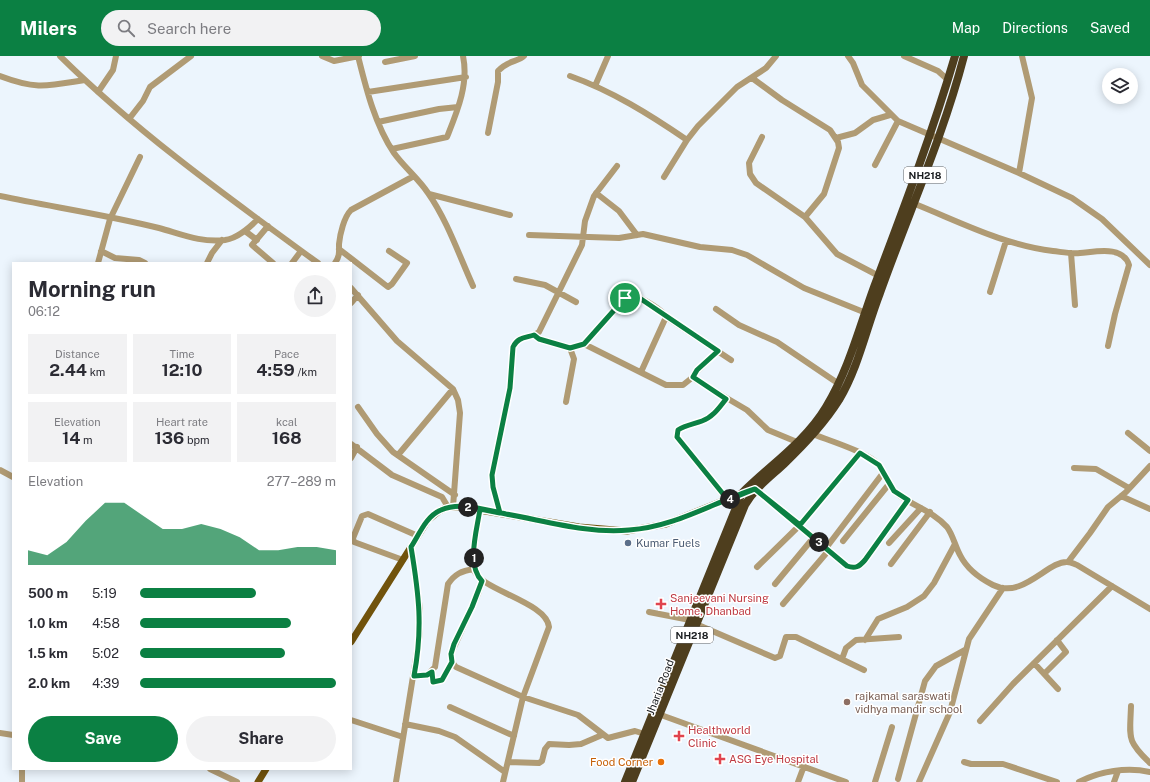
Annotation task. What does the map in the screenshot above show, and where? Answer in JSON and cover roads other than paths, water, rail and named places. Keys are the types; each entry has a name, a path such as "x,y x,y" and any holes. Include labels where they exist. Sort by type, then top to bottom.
{"highway":[{"name":"NH218","path":"876,291 878,276 929,135 955,56"},
{"name":"NH218","path":"755,489 782,466 810,433 830,414 848,383 862,352 871,306 876,291 915,204 956,87 964,56"},
{"name":"NH218","path":"742,493 797,442 810,433 839,384 850,359 866,313 871,306"},
{"name":"Jharia Road","path":"625,782 661,715 693,622 745,505 755,489"},
{"name":"Jharia Road","path":"632,782 742,493"}],"main road":[{"path":"352,640 418,536 434,514 451,507 480,509 579,527 627,531 666,524 755,489"},
{"path":"258,782 265,770"}],"street":[{"path":"60,56 98,92 171,154 317,262"},
{"path":"98,92 113,70 116,56"},
{"path":"129,118 143,101 150,87 191,56"},
{"path":"322,56 334,61 358,56 378,122 392,149 429,194 441,216 473,286"},
{"path":"385,62 415,56"},
{"path":"392,149 445,139 458,107 466,77 463,56"},
{"path":"488,133 498,82 498,70 506,63 520,59 524,56"},
{"path":"595,86 608,56"},
{"path":"664,177 687,140 737,87 766,68 776,56"},
{"path":"848,56 853,63 862,85 898,122 1019,173 1072,198 1088,208 1150,265"},
{"path":"904,56 938,71 948,80"},
{"path":"1019,173 1032,98 1022,56"},
{"path":"0,76 21,84 39,87 85,80"},
{"path":"570,76 630,103 687,140"},
{"path":"368,92 466,77"},
{"path":"752,78 782,100 830,130 836,138 839,148 828,185 822,198 805,217"},
{"path":"378,122 439,109 458,107"},
{"path":"836,138 856,133 873,120 890,115"},
{"path":"874,165 898,122"},
{"path":"762,137 749,163 753,180 805,217 836,254 878,276"},
{"path":"98,262 110,219 140,157"},
{"path":"500,513 493,487 492,475 510,388 513,347 519,339 539,332 560,292 583,238 585,222 596,193 617,166"},
{"path":"336,262 339,257 340,239 345,219 351,210 414,176"},
{"path":"596,193 619,211 637,235"},
{"path":"429,194 510,215"},
{"path":"0,196 160,228 192,238 222,240 239,235 258,219"},
{"path":"915,204 1006,241 1041,250 1071,253 1109,251 1118,254 1128,261 1129,265 1115,314 1108,346"},
{"path":"268,226 253,244 253,247 273,262"},
{"path":"245,231 257,240"},
{"path":"529,235 619,238 643,234 700,247 732,250 747,255 804,288 866,313"},
{"path":"208,262 222,240"},
{"path":"990,292 1006,241"},
{"path":"339,249 388,286 392,284 407,263 389,251"},
{"path":"101,251 115,258 139,260 143,262"},
{"path":"293,262 301,251"},
{"path":"1071,253 1075,304"},
{"path":"516,279 546,285 576,302"},
{"path":"352,289 397,341 453,389 458,400 460,413 455,495 451,507 442,497 392,474 354,446"},
{"path":"352,302 358,295"},
{"path":"534,335 539,339 570,348 584,344 625,298 631,296 638,297 661,311 666,317 731,360"},
{"path":"716,309 740,325 777,342 839,384"},
{"path":"641,372 666,317"},
{"path":"584,344 671,386 683,385 693,377 697,370 718,351"},
{"path":"566,402 574,359 570,348"},
{"path":"693,377 726,399 747,410 768,430 797,442"},
{"path":"398,455 453,389"},
{"path":"726,399 716,413 710,418 682,427 678,430 677,437 728,500"},
{"path":"358,407 384,443 398,455 455,495"},
{"path":"810,433 860,453 879,465 894,491 930,512 948,528 966,566 973,573 987,582 1003,588 1028,583 1058,565 1068,562 1077,565 1150,608"},
{"path":"1128,433 1150,451"},
{"path":"757,567 800,525 860,453"},
{"path":"1068,562 1108,507 1121,496 1150,466"},
{"path":"1074,468 1096,469 1129,488"},
{"path":"0,470 12,476"},
{"path":"784,604 884,473"},
{"path":"844,541 889,484"},
{"path":"755,489 800,525 847,566 853,568 858,567 865,560 908,500"},
{"path":"1121,496 1150,509"},
{"path":"889,543 921,508"},
{"path":"480,509 474,569 476,575 482,581 506,592 543,614 549,620 549,627 523,697 508,762 504,772 503,782"},
{"path":"891,564 930,512"},
{"path":"403,560 354,542 353,538 362,516 368,514 418,536"},
{"path":"775,584 814,537"},
{"path":"865,640 878,619 907,607 924,596 934,583 955,544"},
{"path":"396,782 420,633 420,609 411,547"},
{"path":"414,676 427,675 432,672 435,667 448,584 454,575 463,571 474,569"},
{"path":"482,581 472,607 454,644 451,654 452,662 456,667 523,697 578,715 586,720 602,735 608,738 635,731 649,735"},
{"path":"980,721 1034,663 1112,586"},
{"path":"919,782 950,712 965,650 976,628 1003,588"},
{"path":"649,612 693,622 772,658 780,656 786,637 792,636 864,670"},
{"path":"842,659 846,648 851,642 899,637"},
{"path":"1044,674 1066,652 1057,640"},
{"path":"898,779 926,681 936,666 965,650"},
{"path":"432,672 433,682 442,680 452,662"},
{"path":"1034,663 1058,690"},
{"path":"1131,706 1131,741 1135,748 1150,763"},
{"path":"450,707 514,736"},
{"path":"661,715 804,766 834,779 846,782"},
{"path":"352,720 403,737"},
{"path":"406,724 439,731 455,737 504,772"},
{"path":"875,782 892,727"},
{"path":"0,733 12,735"},
{"path":"508,762 539,763 542,761 549,744 575,745 602,735"},
{"path":"964,762 971,764 1003,764 1057,782"},
{"path":"798,782 804,766"},
{"path":"22,770 22,782"},
{"path":"212,770 238,782"},
{"path":"1079,782 1092,776 1118,771 1134,770 1150,772"},
{"path":"1114,782 1118,771"}],"place":[{"name":"Kumar Fuels","path":"628,543"},
{"name":"Sanjeevani Nursing Home, Dhanbad","path":"661,604"},
{"name":"rajkamal saraswati vidhya mandir school","path":"847,702"},
{"name":"Healthworld Clinic","path":"679,736"},
{"name":"ASG Eye Hospital","path":"720,759"},
{"name":"Food Corner","path":"661,762"}]}
